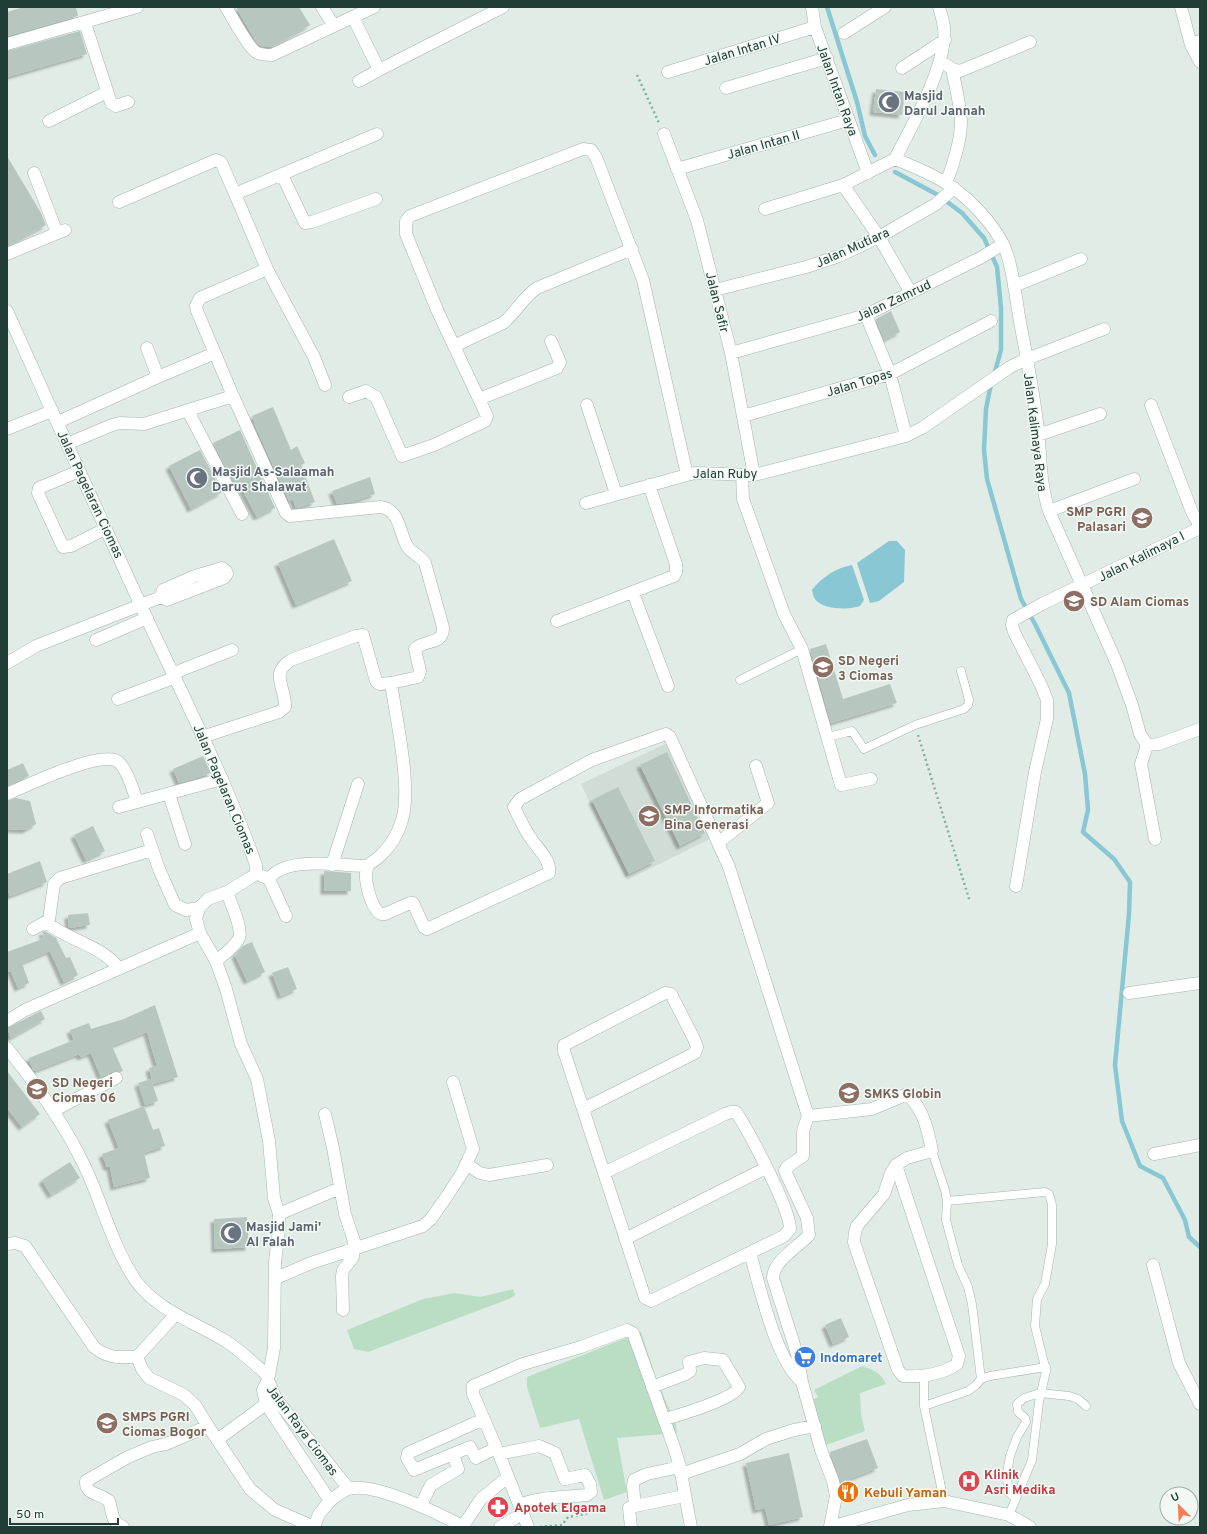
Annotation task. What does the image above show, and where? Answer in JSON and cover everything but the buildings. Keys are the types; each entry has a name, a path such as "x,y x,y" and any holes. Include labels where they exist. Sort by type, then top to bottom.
{"street":[{"path":"7,44 137,7"},
{"path":"226,7 255,52 262,55 272,55 374,7"},
{"path":"322,7 334,26"},
{"path":"359,81 484,12 503,7"},
{"name":"Jalan Intan Raya","path":"812,7 815,27 848,120 872,170"},
{"path":"844,33 885,7"},
{"path":"765,209 843,185 894,159 920,110 941,53 945,40 941,7"},
{"path":"1181,7 1196,43 1200,62"},
{"path":"353,17 379,70"},
{"path":"85,23 107,92 113,106 128,102"},
{"name":"Jalan Intan IV","path":"668,72 815,27"},
{"path":"902,68 945,40"},
{"path":"952,70 960,71 1030,42"},
{"path":"941,53 944,61 952,70 960,105 961,124 953,166 945,193"},
{"path":"726,88 827,58"},
{"path":"49,121 107,92"},
{"name":"Jalan Intan II","path":"677,169 848,120"},
{"path":"235,194 378,134"},
{"name":"Jalan Safir","path":"664,134 697,220 731,354 754,475"},
{"name":"Jalan Ruby","path":"454,346 406,234 406,221 410,216 583,149 591,150 596,157 632,249 646,290 687,475 703,473 754,475 906,436 922,428 1010,367 1104,329"},
{"name":"Jalan Kalimaya Raya","path":"894,159 918,167 945,193 971,202 996,232 994,250 1007,254 1027,359 1038,435 1041,481 1049,511 1117,664 1132,704 1140,734 1147,746"},
{"path":"119,202 216,160 221,162 267,269 314,357 325,385"},
{"path":"7,254 61,232 34,173"},
{"path":"282,175 305,223 312,222 376,199"},
{"path":"843,185 880,237 910,293"},
{"name":"Jalan Mutiara","path":"715,290 830,260 880,237 945,193"},
{"path":"349,397 366,391 376,397 402,456 434,445 485,421 487,416 454,346 503,323 526,297 537,288 632,249"},
{"name":"Jalan Zamrud","path":"731,354 866,315 994,250"},
{"path":"1014,286 1081,259"},
{"path":"202,737 279,712 285,707 279,671 283,665 291,660 359,635 364,638 376,681 379,684 390,683 418,677 420,671 415,649 418,645 435,641 443,633 443,627 425,563 413,553 408,546 399,524 393,513 388,508 380,507 290,516 286,513 233,396 197,311 197,302 205,296 267,269"},
{"name":"Jalan Pagelaran Ciomas","path":"7,311 105,529 175,675 222,779 254,858 256,874"},
{"path":"866,315 890,374 906,436"},
{"name":"Jalan Topas","path":"743,416 890,374 991,321"},
{"path":"479,399 558,368 560,362 551,341"},
{"path":"147,348 158,377"},
{"path":"58,422 158,377 215,354"},
{"path":"67,444 112,425 120,423 144,424 233,396"},
{"path":"587,405 616,494"},
{"name":"Jalan Kalimaya I","path":"1016,886 1035,772 1047,719 1047,700 1012,625 1013,620 1042,604 1083,586 1200,527 1192,512 1151,405"},
{"path":"7,429 52,411"},
{"path":"188,411 242,514"},
{"path":"1038,435 1100,414"},
{"path":"79,471 39,488 38,493 63,547 71,546 105,529"},
{"path":"586,503 687,475"},
{"path":"742,475 743,499 784,614 802,649 842,784 871,779"},
{"path":"1049,511 1134,479"},
{"path":"557,621 670,579 676,572 676,564 649,485"},
{"path":"633,593 668,686"},
{"path":"7,663 41,644 161,597"},
{"path":"96,640 147,618"},
{"path":"118,700 232,650"},
{"path":"390,683 405,782 404,805 402,819 394,838 380,856 368,866 366,877 370,895 378,912 385,914 410,903 414,903 425,928 440,924 549,872 541,850 533,842 514,806 520,799 592,760 662,734 666,734 670,738 729,867 808,1116 803,1131 803,1156 787,1167 785,1171 807,1218 809,1235 778,1263 773,1271 773,1278 800,1365 802,1382 815,1426 833,1480 836,1496 830,1527 908,1504 944,1501 1009,1515 1030,1527"},
{"path":"1155,839 1141,764 1147,746 1159,744 1200,729"},
{"path":"7,794 84,763 110,759 118,762 123,768 137,802"},
{"path":"718,843 768,804 756,766"},
{"path":"119,807 222,779"},
{"path":"332,865 358,784"},
{"path":"169,794 185,844"},
{"path":"146,834 175,905 186,910 200,908"},
{"path":"33,929 47,923 50,915 54,884 60,878 152,850"},
{"path":"269,879 273,874 286,866 302,864 368,866"},
{"path":"268,1378 274,1348 279,1214 274,1198 269,1141 257,1079 241,1044 226,989 216,961 200,933 196,919 200,908 208,899 227,892 256,874 269,879 286,916"},
{"path":"216,961 239,938 240,932 227,892"},
{"path":"47,923 57,931 74,938 111,959 119,969"},
{"path":"7,1021 25,1010 200,933"},
{"path":"1130,993 1200,983"},
{"path":"583,1109 695,1053 697,1047 694,1039 671,994 665,993 564,1045 564,1051 625,1238 645,1298 651,1301 784,1236 790,1229 790,1222 783,1204 766,1168 736,1112 731,1112 604,1173"},
{"path":"7,1048 53,1111 84,1165 125,1261 136,1282 153,1298 176,1314 224,1340 244,1354 268,1378"},
{"path":"53,1111 116,1078"},
{"path":"276,1278 311,1263 423,1226 431,1219 472,1155 472,1142 453,1082"},
{"path":"808,1116 872,1109 904,1095 908,1095 918,1106 924,1118 932,1151 907,1158 896,1165 891,1173 888,1186 884,1194 857,1226 854,1242 880,1324 898,1370 903,1376 924,1377 950,1369 957,1364 959,1356 896,1165"},
{"path":"325,1114 333,1148 344,1214 354,1241 355,1249 353,1256 342,1276 343,1310"},
{"path":"1154,1154 1200,1145"},
{"path":"466,1164 480,1173 489,1175 547,1165"},
{"path":"625,1238 766,1168"},
{"path":"279,1214 340,1188"},
{"path":"7,1244 20,1244 29,1251 94,1347 101,1353 112,1358 138,1357 176,1314"},
{"path":"750,1253 773,1330 793,1375 802,1382"},
{"path":"1153,1265 1166,1307 1177,1356 1200,1404"},
{"path":"528,1527 498,1451 473,1394 473,1386 523,1364 581,1347 627,1330 633,1333 665,1419 680,1471 691,1527"},
{"path":"138,1357 142,1369 149,1378 184,1395 195,1405 250,1489 275,1510 314,1527 319,1514 330,1501"},
{"path":"652,1387 686,1374 690,1371 690,1362 704,1358 723,1360 739,1387 734,1392 715,1402 665,1419"},
{"name":"Jalan Raya Ciomas","path":"268,1378 276,1398 348,1489 330,1501 266,1404 263,1390 268,1378"},
{"path":"217,1440 266,1404"},
{"path":"484,1419 435,1440 406,1455 414,1470 470,1447 476,1458 479,1458 498,1451 539,1446 555,1454 565,1478 579,1476 588,1478 591,1489 587,1495 524,1503 521,1510 500,1527"},
{"path":"123,1527 116,1524 112,1518 109,1501 89,1491 86,1487 86,1482 128,1457 152,1447 166,1444 208,1426"},
{"path":"635,1506 633,1486 634,1480 647,1474 680,1471 740,1454 773,1437 794,1430 815,1426"},
{"path":"421,1506 431,1486 458,1469 453,1454"},
{"path":"348,1489 361,1488 387,1493 421,1506 464,1527 481,1499 508,1477"},
{"path":"631,1527 629,1508 684,1496"}],"lane":[{"path":"740,680 802,649"},
{"path":"828,737 852,731 864,749 915,725 964,709 968,705 969,700 961,671"},
{"path":"932,1151 945,1190 947,1201 946,1220 958,1265 968,1287 972,1304 981,1379"},
{"path":"947,1201 1045,1192 1049,1194 1052,1205 1052,1244 1045,1284 1037,1299 1035,1326 1046,1367 1040,1393 1032,1460 1009,1515"},
{"path":"924,1406 968,1391 981,1379 1000,1373 1046,1367"},
{"path":"924,1377 924,1406 944,1501"},
{"path":"1016,1498 1010,1495 1007,1486 1010,1456 1017,1437 1026,1422 1025,1418 1018,1412 1017,1404 1024,1398 1040,1393 1068,1396 1078,1399 1086,1406"}],"path":[{"path":"637,75 664,134"},
{"path":"915,725 970,902"},
{"path":"540,1527 562,1525 569,1516 586,1514 591,1508 587,1495"}],"shaded area":[{"name":"SMP Informatika Bina Generasi","path":"667,743 712,838 627,880 581,784","holes":["667,753 706,832 680,846 640,766","592,800 655,861 629,874"]}],"green space":[{"path":"513,1289 515,1295 509,1299 368,1352 354,1349 347,1330 423,1299 455,1293 480,1297"},
{"path":"641,1332 656,1378 676,1425 677,1433 617,1438 627,1492 604,1500 579,1419 540,1428 527,1387 527,1377"},
{"path":"862,1366 877,1372 886,1384 860,1393 861,1415 865,1431 818,1448 805,1404 818,1397 814,1390"}],"water":[{"path":"889,541 897,541 905,550 904,582 879,601 870,603 857,563"},
{"path":"852,565 864,600 860,606 850,608 830,607 819,603 814,598 812,590 825,577 846,566"}],"waterway":[{"path":"827,7 857,102 865,136 875,155"},
{"path":"895,172 938,195 962,213 984,238 997,267 1001,308 1001,350 994,375"},
{"path":"991,384 986,409 984,450 987,479 1021,599 1069,693 1085,774 1088,810 1083,832 1114,859 1130,882 1129,914 1115,1065 1122,1121 1140,1166 1163,1178 1185,1220 1189,1237 1200,1247"}],"place":[{"name":"Masjid Darul Jannah","path":"889,102"},
{"name":"Masjid As-Salaamah Darus Shalawat","path":"197,478"},
{"name":"SMP PGRI Palasari","path":"1142,518"},
{"name":"SD Alam Ciomas","path":"1074,601"},
{"name":"SD Negeri 3 Ciomas","path":"823,667"},
{"name":"SMP Informatika Bina Generasi","path":"649,816"},
{"name":"SD Negeri Ciomas 06","path":"37,1089"},
{"name":"SMKS Globin","path":"849,1093"},
{"name":"Masjid Jami' Al Falah","path":"231,1233"},
{"name":"Indomaret","path":"805,1357"},
{"name":"SMPS PGRI Ciomas Bogor","path":"107,1423"},
{"name":"Klinik Asri Medika","path":"969,1481"},
{"name":"Kebuli Yaman","path":"848,1492"},
{"name":"Apotek Elgama","path":"498,1507"}]}
